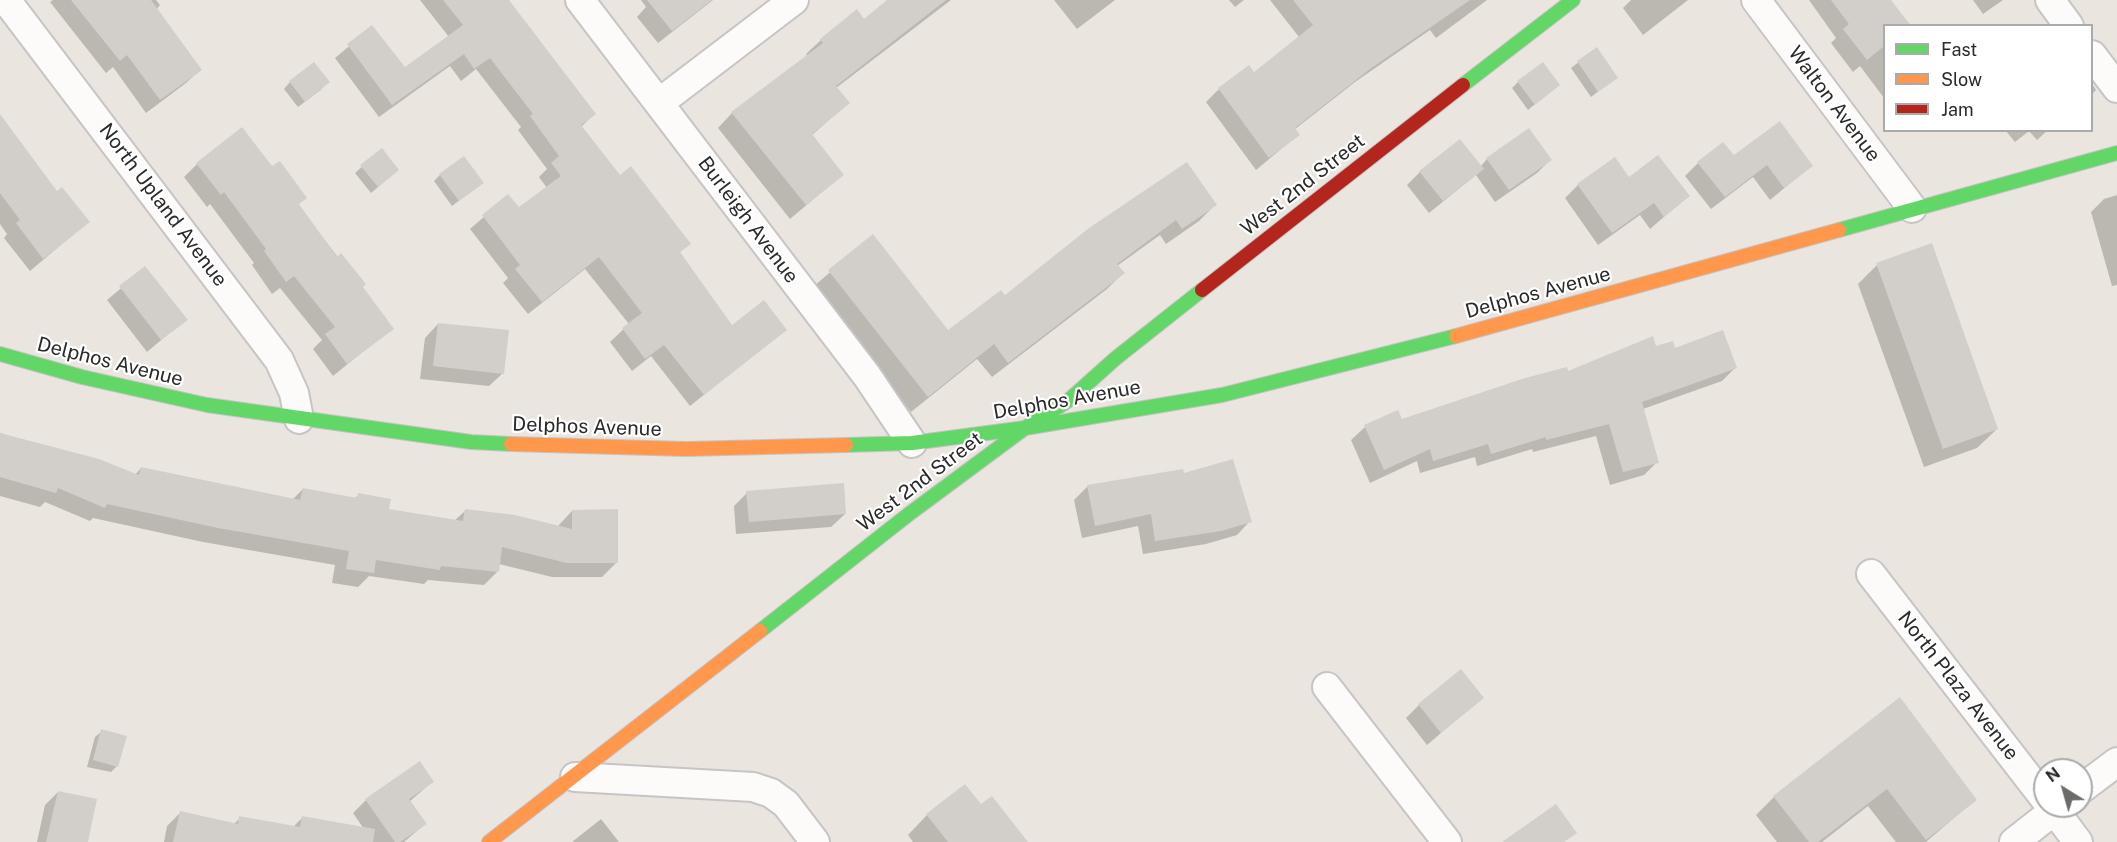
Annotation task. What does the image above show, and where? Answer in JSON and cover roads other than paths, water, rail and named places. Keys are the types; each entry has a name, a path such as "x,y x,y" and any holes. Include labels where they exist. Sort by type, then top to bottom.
{"street":[{"name":"North Upland Avenue","path":"6,0 279,360 294,393 299,419"},
{"name":"Burleigh Avenue","path":"580,0 867,376 912,443"},
{"path":"659,103 794,0"},
{"name":"West 2nd Street","path":"489,842 575,777 909,513 1024,428 1069,400 1116,358 1284,224 1573,0"},
{"name":"Walton Avenue","path":"1756,0 1912,208"},
{"path":"2050,0 2068,24"},
{"path":"2093,58 2117,88"},
{"name":"Delphos Avenue","path":"0,354 82,377 184,400 299,419 471,442 569,448 710,449 912,443 1024,428 1234,392 1486,328 2117,153"},
{"name":"North Plaza Avenue","path":"1871,574 2033,781"},
{"path":"1327,687 1447,842"},
{"path":"2093,780 2117,762"},
{"path":"575,777 753,787 771,793 786,804 815,842"},
{"path":"2013,842 2038,818"},
{"name":"North Plaza Avenue","path":"2061,818 2078,842"}]}
